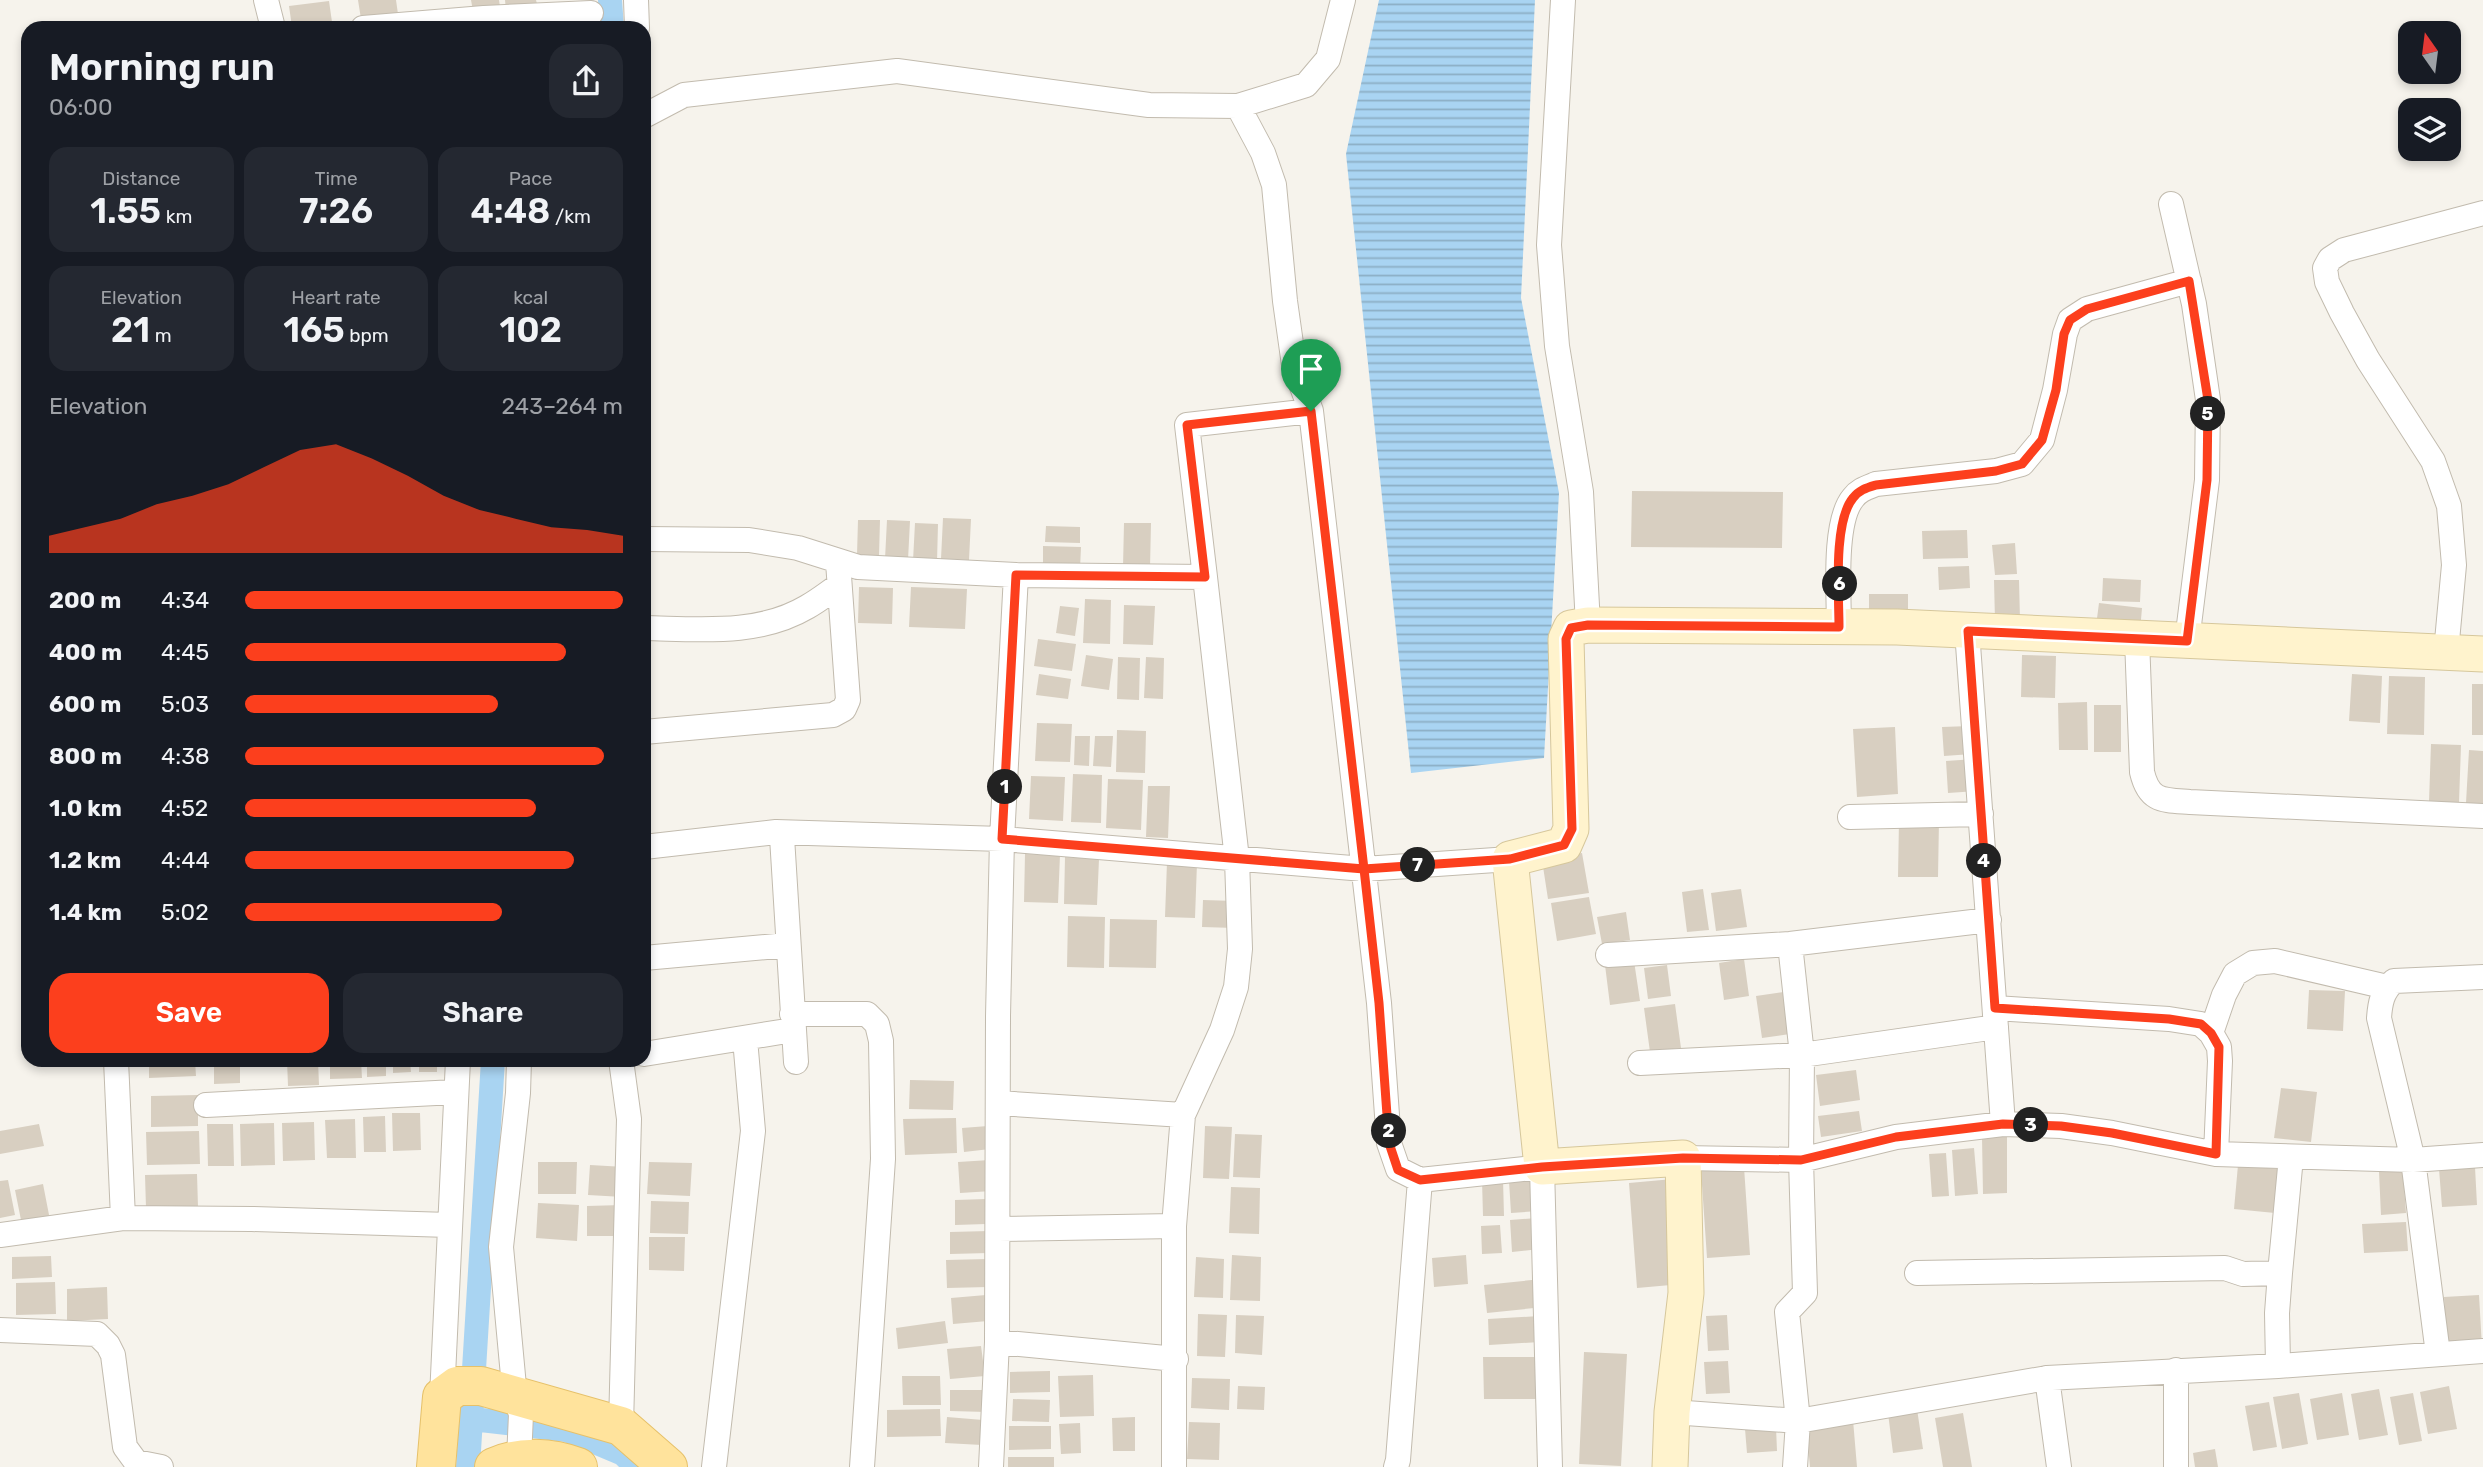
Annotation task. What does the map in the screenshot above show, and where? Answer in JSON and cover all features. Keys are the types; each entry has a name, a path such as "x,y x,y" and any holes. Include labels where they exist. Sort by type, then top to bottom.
{"main road":[{"path":"1670,1467 1672,1412 1686,1293 1683,1158 1542,1167 1510,859 1564,845 1572,829 1566,639 1571,628 1588,625 1839,627 2483,654"},
{"path":"436,1467 494,1417 542,1403 621,1426 668,1467"},
{"path":"494,1417 548,1459 579,1467"}],"street":[{"path":"266,0 271,21"},
{"path":"636,0 637,21"},
{"path":"651,112 684,95 897,71 1149,105 1238,106 1306,85 1328,59 1343,0"},
{"path":"1563,0 1549,245 1557,346 1581,492 1588,625"},
{"path":"448,21 591,14"},
{"path":"1238,106 1263,153 1275,185 1285,301 1294,365 1311,411 1379,1003 1389,1143 1398,1170 1420,1180 1542,1167 1550,1467"},
{"path":"2171,205 2189,281 2208,400 2207,480 2187,641"},
{"path":"2446,652 2454,565 2449,506 2433,461 2342,313 2328,282 2325,268 2329,259 2344,250 2483,213"},
{"path":"1839,627 1841,530 1845,511 1862,489 1876,485 1996,471 2022,464 2042,440 2056,390 2064,334 2070,320 2087,309 2189,281"},
{"path":"1174,1467 1174,1226 1183,1115 1222,1030 1236,987 1240,949 1237,859 1187,425 1311,411"},
{"path":"651,539 749,540 798,548 838,574"},
{"path":"651,628 735,630 783,619 807,608 838,574 858,567 1016,575 1205,577"},
{"path":"651,731 833,715 844,709 848,700 838,574"},
{"path":"991,1467 997,1342 1002,839 1016,575"},
{"path":"1968,631 2003,1124"},
{"path":"2137,639 2142,772 2144,783 2155,797 2190,802 2483,816"},
{"path":"1850,817 1981,814"},
{"path":"651,846 776,832 1002,839 1364,869 1510,859"},
{"path":"776,832 784,841 796,1062"},
{"path":"1608,955 1790,944 1989,920"},
{"path":"1790,944 1802,1055 1801,1160 1805,1293 1787,1312 1798,1420 1795,1467"},
{"path":"651,957 788,946"},
{"path":"2211,1033 2224,995 2235,974 2253,963 2275,961 2387,987"},
{"path":"2438,1354 2413,1160 2379,1018 2382,998 2387,987 2394,981 2483,977"},
{"path":"651,1053 745,1039 793,1022 867,1014 877,1024 881,1041 883,1159 862,1467"},
{"path":"1640,1063 1802,1055 1995,1018 2169,1019 2201,1024 2211,1033 2219,1047 2216,1154"},
{"path":"714,1467 753,1131 745,1039"},
{"path":"116,1067 123,1219"},
{"path":"457,1067 449,1225 494,1417"},
{"path":"494,1417 501,1247 518,1067"},
{"path":"621,1426 629,1119 622,1067"},
{"path":"206,1105 455,1092"},
{"path":"998,1103 1183,1115"},
{"path":"1683,1158 1801,1160 1896,1137 2003,1124 2061,1126 2112,1133 2216,1154 2413,1160 2483,1154"},
{"path":"2278,1366 2277,1314 2291,1157"},
{"path":"1395,1467 1398,1460 1420,1180"},
{"path":"0,1235 123,1219 252,1219 449,1225"},
{"path":"998,1229 1174,1226"},
{"path":"1917,1273 2225,1268 2243,1273 2280,1273"},
{"path":"0,1330 97,1334 113,1355 125,1447 136,1462 160,1467"},
{"path":"997,1342 1176,1359"},
{"path":"1672,1412 1798,1420 2047,1378 2278,1366 2483,1351"},
{"path":"2176,1370 2176,1467"},
{"path":"2047,1378 2059,1467"}],"water":[{"path":"1379,0 1535,0 1521,298 1559,493 1544,758 1411,773 1346,154"}],"building":[{"path":"358,0 396,0 398,14 361,19"},
{"path":"471,0 499,0 500,7 473,11"},
{"path":"505,0 536,0 537,4 506,10"},
{"path":"329,1 332,21 291,21 289,6"},
{"path":"1632,491 1783,492 1782,548 1631,547"},
{"path":"943,518 971,519 969,560 941,559"},
{"path":"858,520 880,520 879,556 857,555"},
{"path":"887,520 910,521 908,560 885,559"},
{"path":"915,523 938,524 937,562 913,561"},
{"path":"1124,523 1151,523 1150,568 1123,567"},
{"path":"1046,526 1080,527 1080,543 1045,542"},
{"path":"1967,530 1968,558 1923,559 1922,531"},
{"path":"2015,543 2017,574 1995,575 1992,545"},
{"path":"1043,546 1081,547 1080,569 1043,568"},
{"path":"1969,566 1970,588 1939,590 1938,567"},
{"path":"2103,578 2141,580 2140,602 2102,601"},
{"path":"1994,580 2019,580 2020,620 1995,621"},
{"path":"859,587 893,588 892,624 858,623"},
{"path":"911,587 967,589 965,629 909,627"},
{"path":"1869,594 1908,594 1908,621 1869,620"},
{"path":"1085,599 1111,600 1110,644 1083,643"},
{"path":"2099,603 2142,608 2140,631 2096,626"},
{"path":"1124,605 1155,606 1153,645 1123,644"},
{"path":"1060,606 1079,608 1075,636 1056,633"},
{"path":"1038,639 1076,644 1072,671 1034,666"},
{"path":"1086,655 1113,659 1109,690 1081,686"},
{"path":"2022,655 2056,656 2055,698 2021,697"},
{"path":"1118,657 1140,658 1139,700 1117,699"},
{"path":"1146,657 1164,658 1163,699 1144,698"},
{"path":"1039,674 1071,679 1068,699 1036,695"},
{"path":"2352,674 2382,676 2380,723 2349,721"},
{"path":"2389,676 2425,677 2424,735 2387,734"},
{"path":"2472,684 2483,684 2483,735 2472,735"},
{"path":"2087,702 2088,750 2059,750 2058,703"},
{"path":"2094,705 2121,705 2121,752 2094,752"},
{"path":"1037,723 1072,724 1070,762 1035,761"},
{"path":"1970,726 1972,754 1944,756 1942,727"},
{"path":"1895,727 1898,794 1857,797 1853,729"},
{"path":"1117,730 1146,731 1145,773 1116,772"},
{"path":"1075,736 1090,736 1089,766 1074,765"},
{"path":"1095,736 1113,736 1111,767 1093,766"},
{"path":"2431,744 2461,745 2459,803 2429,802"},
{"path":"2469,750 2483,751 2483,804 2466,803"},
{"path":"1975,759 1977,791 1948,793 1946,761"},
{"path":"1073,774 1102,775 1101,823 1071,822"},
{"path":"1031,776 1065,777 1063,821 1029,819"},
{"path":"1108,779 1143,780 1141,830 1106,828"},
{"path":"1148,786 1170,786 1168,838 1146,837"},
{"path":"1899,820 1939,820 1938,877 1898,877"},
{"path":"1582,853 1589,893 1548,899 1542,860"},
{"path":"1025,854 1060,855 1058,903 1024,902"},
{"path":"1065,857 1099,859 1097,905 1064,904"},
{"path":"1167,862 1197,863 1195,918 1165,917"},
{"path":"1703,889 1709,930 1687,932 1682,892"},
{"path":"1741,889 1747,927 1716,931 1711,893"},
{"path":"1589,897 1596,934 1557,941 1551,903"},
{"path":"1203,900 1236,901 1235,928 1202,927"},
{"path":"1626,912 1630,940 1602,944 1597,917"},
{"path":"1068,916 1105,917 1104,968 1067,967"},
{"path":"1110,919 1157,920 1156,968 1109,967"},
{"path":"1744,959 1749,996 1724,1000 1719,963"},
{"path":"1634,961 1640,1001 1610,1005 1605,965"},
{"path":"1667,965 1671,996 1648,999 1644,968"},
{"path":"2309,990 2345,991 2343,1031 2307,1029"},
{"path":"1784,992 1790,1034 1762,1038 1756,996"},
{"path":"1675,1004 1681,1048 1650,1052 1644,1008"},
{"path":"149,1067 195,1067 196,1076 149,1078"},
{"path":"214,1067 240,1067 240,1083 214,1084"},
{"path":"287,1067 318,1067 319,1085 288,1086"},
{"path":"330,1067 361,1067 362,1078 330,1079"},
{"path":"367,1067 386,1067 386,1076 367,1077"},
{"path":"393,1067 411,1067 411,1072 393,1073"},
{"path":"419,1067 437,1067 437,1072 419,1072"},
{"path":"1856,1070 1860,1100 1820,1106 1816,1075"},
{"path":"910,1080 954,1081 953,1110 909,1109"},
{"path":"2281,1088 2317,1092 2311,1142 2274,1138"},
{"path":"198,1095 198,1126 151,1127 151,1096"},
{"path":"1859,1111 1862,1131 1821,1137 1818,1116"},
{"path":"392,1113 420,1113 421,1150 393,1151"},
{"path":"385,1116 386,1152 364,1152 363,1117"},
{"path":"956,1118 957,1153 905,1155 903,1119"},
{"path":"355,1119 356,1158 327,1158 325,1120"},
{"path":"314,1122 315,1160 283,1161 282,1123"},
{"path":"274,1123 275,1165 241,1166 240,1124"},
{"path":"39,1124 44,1146 0,1154 0,1131"},
{"path":"207,1124 233,1124 234,1166 208,1166"},
{"path":"988,1126 990,1149 964,1152 962,1128"},
{"path":"1205,1126 1232,1127 1229,1179 1203,1178"},
{"path":"199,1131 200,1164 147,1165 146,1132"},
{"path":"1235,1134 1262,1135 1260,1178 1233,1177"},
{"path":"1982,1137 2007,1137 2007,1193 1983,1194"},
{"path":"1974,1148 1978,1194 1955,1196 1952,1150"},
{"path":"1946,1153 1949,1196 1932,1197 1929,1154"},
{"path":"990,1160 992,1191 960,1193 958,1162"},
{"path":"538,1162 577,1162 576,1194 538,1194"},
{"path":"649,1162 692,1163 690,1196 647,1194"},
{"path":"590,1165 625,1167 623,1197 588,1195"},
{"path":"2238,1165 2279,1169 2275,1213 2234,1209"},
{"path":"1744,1167 1750,1255 1707,1258 1701,1170"},
{"path":"2475,1167 2477,1205 2442,1207 2439,1169"},
{"path":"2403,1171 2406,1213 2381,1215 2379,1172"},
{"path":"197,1174 198,1207 146,1208 145,1175"},
{"path":"1536,1178 1538,1211 1511,1213 1509,1181"},
{"path":"1503,1179 1504,1216 1483,1216 1482,1180"},
{"path":"1673,1179 1682,1284 1637,1288 1629,1183"},
{"path":"8,1180 15,1215 0,1218 0,1181"},
{"path":"43,1184 50,1220 22,1225 15,1190"},
{"path":"1231,1187 1260,1188 1259,1234 1229,1233"},
{"path":"986,1199 986,1224 955,1225 955,1200"},
{"path":"651,1201 689,1202 688,1234 650,1233"},
{"path":"538,1203 579,1205 577,1241 536,1238"},
{"path":"622,1205 622,1236 587,1236 587,1206"},
{"path":"1537,1218 1540,1249 1512,1252 1510,1220"},
{"path":"2406,1222 2408,1251 2364,1253 2362,1224"},
{"path":"1500,1225 1502,1253 1482,1254 1481,1226"},
{"path":"989,1231 989,1253 950,1254 950,1232"},
{"path":"649,1237 685,1237 684,1271 649,1270"},
{"path":"1232,1255 1261,1257 1260,1301 1230,1300"},
{"path":"1466,1255 1468,1284 1434,1287 1432,1258"},
{"path":"51,1256 52,1277 12,1279 12,1257"},
{"path":"1196,1257 1224,1259 1223,1298 1194,1297"},
{"path":"987,1259 988,1287 947,1288 946,1260"},
{"path":"1542,1279 1544,1307 1487,1313 1484,1285"},
{"path":"55,1282 56,1314 16,1315 16,1283"},
{"path":"107,1287 108,1319 67,1321 67,1289"},
{"path":"986,1295 988,1321 953,1324 951,1298"},
{"path":"2479,1295 2482,1347 2447,1349 2444,1297"},
{"path":"1198,1314 1227,1315 1225,1357 1197,1356"},
{"path":"1236,1315 1264,1316 1262,1355 1235,1353"},
{"path":"1727,1315 1729,1350 1708,1351 1706,1316"},
{"path":"1539,1316 1540,1342 1489,1345 1488,1319"},
{"path":"945,1321 948,1343 898,1349 896,1328"},
{"path":"981,1346 985,1376 950,1379 947,1349"},
{"path":"1584,1352 1627,1354 1621,1466 1579,1464"},
{"path":"1483,1357 1551,1357 1551,1399 1484,1399"},
{"path":"1728,1361 1730,1393 1706,1394 1704,1362"},
{"path":"1050,1371 1050,1392 1010,1393 1010,1372"},
{"path":"1093,1375 1094,1416 1060,1417 1058,1376"},
{"path":"902,1376 940,1376 941,1405 903,1405"},
{"path":"1192,1378 1230,1379 1229,1410 1191,1408"},
{"path":"1238,1386 1265,1387 1264,1410 1237,1409"},
{"path":"2449,1386 2457,1429 2428,1434 2420,1392"},
{"path":"2379,1389 2388,1435 2359,1440 2351,1394"},
{"path":"950,1390 988,1390 987,1412 950,1411"},
{"path":"2299,1393 2308,1444 2282,1449 2273,1397"},
{"path":"2342,1393 2349,1435 2317,1440 2310,1399"},
{"path":"2413,1393 2422,1441 2399,1445 2390,1397"},
{"path":"1013,1399 1050,1400 1049,1422 1012,1421"},
{"path":"2269,1402 2277,1447 2253,1451 2245,1406"},
{"path":"940,1409 941,1436 887,1437 887,1410"},
{"path":"1917,1409 1923,1449 1893,1453 1888,1413"},
{"path":"1963,1413 1972,1467 1943,1467 1935,1418"},
{"path":"947,1417 983,1420 982,1445 945,1443"},
{"path":"1135,1417 1135,1451 1113,1451 1112,1418"},
{"path":"1853,1420 1857,1467 1810,1467 1806,1425"},
{"path":"1189,1422 1220,1423 1219,1460 1187,1459"},
{"path":"1080,1423 1081,1453 1061,1454 1059,1424"},
{"path":"1009,1426 1051,1426 1051,1449 1009,1450"},
{"path":"1776,1427 1777,1451 1747,1453 1745,1429"},
{"path":"2215,1449 2218,1467 2195,1467 2193,1453"},
{"path":"1008,1457 1054,1457 1054,1467 1008,1467"}],"waterway":[{"path":"610,0 612,21"},
{"path":"468,1467 493,1067"},
{"path":"472,1419 566,1430 623,1454 636,1467"}],"route":[{"path":"1311,411 1187,425 1205,577 1016,575 1002,839 1364,869 1379,1003 1389,1143 1398,1170 1420,1180 1542,1167 1683,1158 1801,1160 1896,1137 2003,1124 2061,1126 2112,1133 2216,1154 2219,1047 2211,1033 2201,1024 2169,1019 1995,1008 1968,631 2187,641 2207,480 2208,400 2189,281 2087,309 2070,320 2064,334 2056,390 2042,440 2022,464 1996,471 1876,485 1862,489 1845,511 1841,530 1839,627 1588,625 1571,628 1566,639 1572,829 1564,845 1510,859 1364,869 1311,411"}]}
